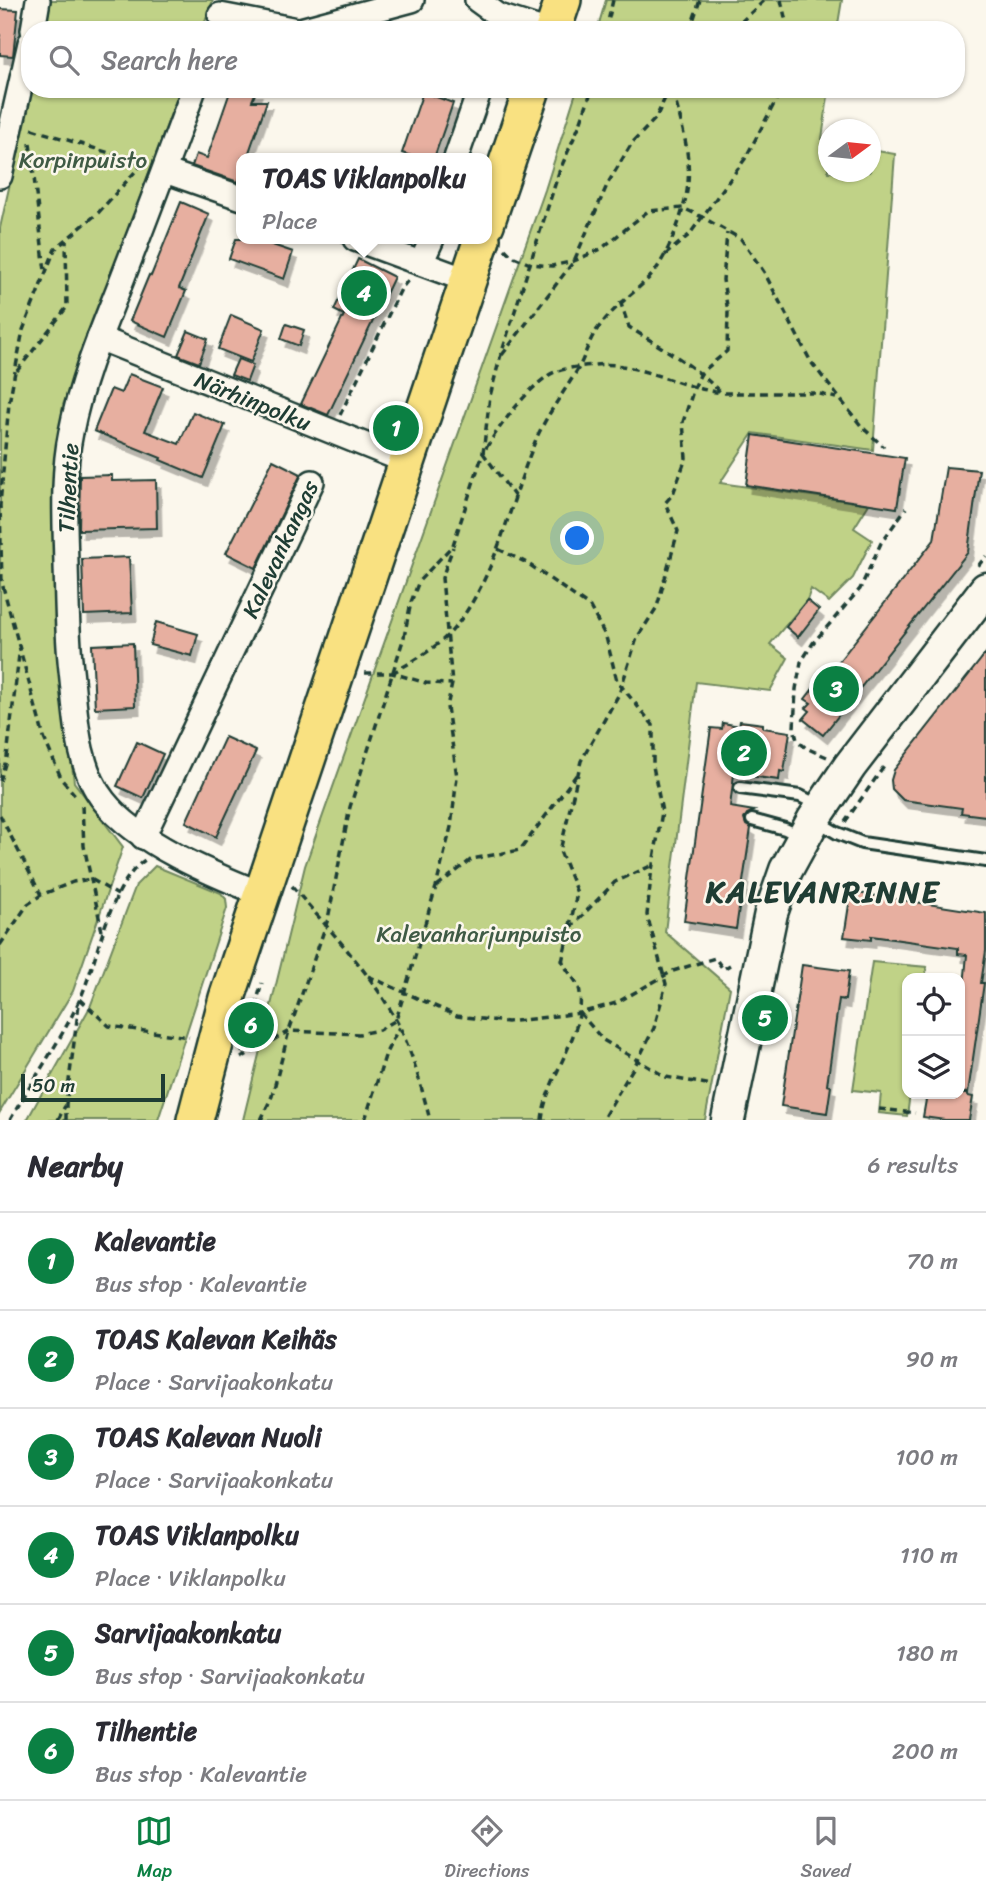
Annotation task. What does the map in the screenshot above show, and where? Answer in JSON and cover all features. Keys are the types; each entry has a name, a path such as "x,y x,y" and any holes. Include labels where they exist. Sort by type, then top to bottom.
{"main road":[{"path":"556,21 563,0"},
{"path":"492,233 530,98"},
{"path":"195,1120 228,998 275,888 408,462 469,281 488,244"}],"street":[{"path":"34,21 38,0"},
{"path":"332,21 412,0"},
{"path":"477,0 495,21"},
{"path":"220,15 251,21"},
{"path":"0,176 21,86"},
{"name":"Tilhentie","path":"191,98 99,338 70,434 65,532 69,647 75,706 88,774 105,802 145,848 275,888"},
{"path":"458,153 477,98"},
{"path":"165,171 236,196"},
{"path":"369,244 469,281"},
{"path":"421,263 430,244"},
{"name":"Närhinpolku","path":"99,338 408,462"},
{"name":"Kalevankangas","path":"145,848 312,482"},
{"path":"728,1120 771,913 786,870 813,822 850,766 986,589"}],"lane":[{"path":"740,788 800,796 813,822"},
{"path":"752,820 785,829 813,822 862,843 986,862"}],"path":[{"path":"608,21 613,0"},
{"path":"693,21 700,0"},
{"path":"742,21 765,0"},
{"path":"781,0 786,21"},
{"path":"262,990 241,1058 289,1031 359,1034 379,1030 396,1020 436,887 451,827 457,778 447,707 452,684 442,578 483,453 490,396 500,358 559,172 589,98"},
{"path":"500,358 574,261 607,183 632,143 656,118 666,98"},
{"path":"392,673 415,660 456,626 478,592 498,549 538,436 579,367 594,333 620,301 650,277 663,256 683,208 690,173 687,141 673,98"},
{"path":"663,256 689,235 745,159 777,98"},
{"path":"12,128 165,171"},
{"path":"12,128 30,139 46,273"},
{"path":"492,238 512,256 530,264 552,266 574,261 601,249 648,211 683,208 702,217 741,239 753,254 811,362 862,427 884,447"},
{"path":"542,1120 547,1094 572,1037 579,1013 580,991 562,962 577,893 560,851 581,761 619,694 637,638 657,607 678,531 665,503 673,494 686,458 683,422 694,388 701,373 727,351 728,312 723,280 727,233"},
{"path":"15,374 66,307 66,240"},
{"path":"332,433 401,289 421,263"},
{"path":"620,301 629,327 701,373 720,393"},
{"path":"483,453 511,413 550,374 579,367 615,365 720,393 816,393 838,399"},
{"path":"483,453 515,498"},
{"path":"829,758 806,748 797,740 794,728 796,689 801,662 813,643 860,589 881,543 906,508"},
{"path":"261,1120 272,1096 289,1031 325,926 350,807 419,581 453,545"},
{"path":"498,549 527,563 590,607 606,637 617,681 653,725 653,766 662,812 647,915 666,984 653,1028 638,1060 602,1120"},
{"path":"0,781 7,757 20,653"},
{"path":"392,673 426,683 452,684"},
{"path":"436,887 472,859 520,850 579,772"},
{"path":"0,815 41,895"},
{"path":"10,1120 80,999 118,895 145,848"},
{"path":"569,929 615,882 653,865"},
{"path":"0,945 28,904 41,895 74,882 91,879 118,895"},
{"path":"275,888 325,926 368,976 396,1020 419,1079 430,1120"},
{"path":"368,976 457,1016 507,1022 579,1013 616,1003 673,971 715,958 723,969 730,965"},
{"path":"80,999 109,1026 194,1038"},
{"path":"66,1120 80,999"},
{"path":"579,1013 603,1040 666,1077 718,1086"},
{"path":"365,1120 386,1053 399,1027"},
{"path":"58,1120 66,1104"},
{"path":"879,1109 915,1113"}],"green space":[{"path":"51,0 213,0 205,21 47,21"},
{"path":"606,0 842,0 838,21 600,21"},
{"name":"Korpinpuisto","path":"29,98 177,98 63,405 52,491 57,637 74,782 123,847 73,991 0,1112 0,228"},
{"name":"Kalevanharjunpuisto","path":"574,98 828,98 825,119 818,119 818,182 881,182 881,152 895,154 873,450 753,433 720,483 869,504 854,528 872,540 853,578 829,602 811,589 807,600 770,644 788,658 770,691 696,682 665,932 730,988 705,1120 243,1120 305,866 545,190"},
{"path":"155,866 221,893 226,899 227,908 158,1120 27,1120 90,1007 136,885"},
{"path":"872,962 927,967 926,973 902,973 902,1099 909,1099 907,1116 879,1113 881,1093 853,1090"}],"building":[{"path":"0,9 18,10 13,56 0,55"},
{"path":"228,98 267,101 249,153 236,153 236,181 192,166 196,154 207,158"},
{"path":"421,98 439,98 453,103 436,153 402,153"},
{"path":"181,202 209,214 179,288 186,291 167,337 130,321"},
{"path":"236,239 236,244 270,244 293,252 284,279 229,259"},
{"path":"358,259 394,277 328,415 301,404 344,315 334,310"},
{"path":"231,315 264,329 251,362 218,349"},
{"path":"286,324 304,330 299,346 281,339"},
{"path":"188,331 208,339 199,363 178,355"},
{"path":"238,359 253,365 247,381 231,375"},
{"path":"129,374 163,387 145,431 179,444 193,412 225,425 203,478 94,431 111,389 121,393"},
{"path":"753,435 905,458 897,508 746,485"},
{"path":"273,460 301,474 256,568 226,553"},
{"path":"946,467 979,470 968,552 823,735 803,719 810,711 806,708 811,703 805,699 822,677 825,679 934,540"},
{"path":"112,475 112,481 156,480 157,528 79,530 80,476"},
{"path":"129,557 132,613 84,615 82,559"},
{"path":"807,600 819,610 798,637 786,627"},
{"path":"156,622 198,634 192,656 150,645"},
{"path":"133,643 135,706 95,708 92,645"},
{"path":"986,653 986,816 961,813 962,808 903,800 892,789 894,770"},
{"path":"740,721 790,732 784,772 780,771 779,780 734,774 730,807 754,811 744,819 746,825 751,828 736,929 684,921 711,728 722,729 723,723 739,726"},
{"path":"225,737 256,751 216,837 186,822"},
{"path":"137,742 163,754 143,798 117,786"},
{"path":"851,892 986,913 986,951 981,983 984,983 968,1093 965,1093 967,955 958,954 958,948 871,936 871,940 844,937"},
{"path":"802,965 849,971 845,1000 839,999 827,1085 831,1086 827,1113 781,1106"},
{"path":"965,1094 973,1097 969,1120 923,1117 926,1099 965,1099"}],"place":[{"name":"TOAS Viklanpolku","path":"364,293"},
{"name":"Kalevantie","path":"396,428"},
{"name":"TOAS Kalevan Nuoli","path":"836,689"},
{"name":"TOAS Kalevan Keihäs","path":"744,753"},
{"name":"Sarvijaakonkatu","path":"765,1018"},
{"name":"Tilhentie","path":"251,1025"}],"district":[{"name":"KALEVANRINNE","path":"823,892"}]}
